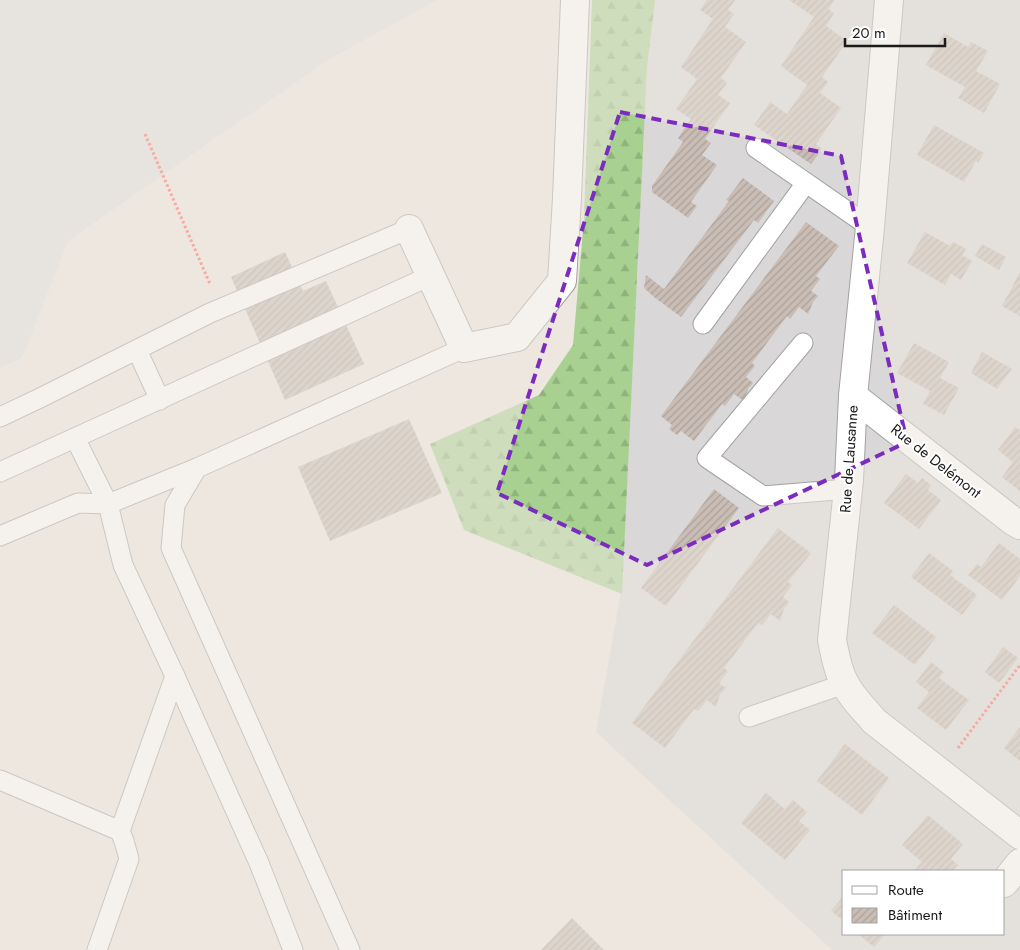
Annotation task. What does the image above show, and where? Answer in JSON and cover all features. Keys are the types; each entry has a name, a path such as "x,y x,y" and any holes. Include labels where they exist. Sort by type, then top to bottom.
{"street":[{"path":"409,229 464,348 517,337 562,281 575,0"},
{"name":"Rue de Lausanne","path":"889,0 870,227 853,396 848,489 832,640 837,665 844,684 874,720 1020,836"},
{"name":"Rue de Delémont","path":"853,396 1013,521 1020,524"},
{"path":"1005,882 1020,863"}],"lane":[{"path":"756,148 870,227"},
{"path":"703,324 806,183"},
{"path":"0,417 221,309 409,229"},
{"path":"0,472 430,276"},
{"path":"803,342 707,458 764,496 848,489"},
{"path":"0,536 78,503 108,504 197,468 464,348"},
{"path":"137,350 160,400"},
{"path":"75,438 108,504 124,564 259,863 293,950"},
{"path":"197,468 175,505 171,548 350,950"},
{"path":"97,950 128,859 120,831 175,676"},
{"path":"749,717 844,684"},
{"path":"0,780 120,831"}],"path":[{"path":"144,134 221,309"},
{"path":"940,772 1020,665"}],"highlighted area":[{"path":"620,112 841,156 907,442 647,565 497,493"}],"shaded area":[{"path":"0,0 437,0 328,60 68,241 22,358 0,368"},
{"path":"655,0 1020,0 1020,950 832,950 596,732 622,587 647,67"}],"green space":[{"path":"592,0 655,0 647,67 622,594 464,530 430,444 539,395 573,345 584,219"}],"building":[{"path":"707,0 735,0 728,10 734,14 725,27 746,42 721,78 727,83 718,95 730,103 705,139 711,143 702,155 717,165 691,202 697,206 688,218 652,192 652,186 683,142 678,138 691,119 676,109 697,79 681,67 713,19 700,10"},
{"path":"789,0 835,0 828,9 834,13 826,26 847,41 822,77 828,82 820,93 841,108 816,144 822,149 811,164 754,125 770,102 787,114 807,85 781,66 814,17"},
{"path":"944,33 968,47 971,42 988,51 976,71 1000,84 984,113 958,98 965,87 926,65"},
{"path":"934,125 984,153 978,163 976,161 964,182 917,155"},
{"path":"743,178 774,201 758,223 754,220 681,317 644,288 646,275 664,289 729,201 726,200"},
{"path":"806,222 839,246 816,276 820,279 811,291 818,296 814,300 808,314 799,307 790,319 787,316 752,363 755,366 746,377 753,383 749,387 744,401 734,394 725,406 722,404 694,441 681,431 677,435 669,429 672,425 661,416"},
{"path":"925,232 950,246 953,242 966,249 962,255 972,261 961,280 951,274 945,285 907,263"},
{"path":"982,244 1006,257 999,270 975,256"},
{"path":"285,252 303,291 326,281 364,364 285,400 231,277"},
{"path":"1020,272 1020,316 1002,306"},
{"path":"914,343 949,362 940,378 959,388 944,415 923,404 930,391 897,373"},
{"path":"982,352 1012,369 997,389 971,373"},
{"path":"409,419 442,493 330,541 298,467"},
{"path":"1015,427 1020,430 1020,491 1002,477 1013,462 998,450"},
{"path":"906,474 918,483 922,478 931,485 928,490 941,500 919,529 884,503"},
{"path":"714,489 739,508 666,606 641,588"},
{"path":"778,528 811,553 788,582 792,585 783,597 789,602 785,606 780,621 771,614 762,625 758,623 724,668 728,671 719,683 724,687 727,686 721,692 716,707 707,700 698,711 694,709 665,748 632,723"},
{"path":"999,543 1020,559 1020,576 1002,600 968,575 977,564 981,567"},
{"path":"929,553 953,571 950,575 977,595 962,615 911,577"},
{"path":"894,605 936,637 915,665 872,633"},
{"path":"1003,647 1018,658 999,683 985,672"},
{"path":"931,662 944,672 939,678 969,700 946,730 917,708 929,692 916,682"},
{"path":"1020,727 1020,761 1004,748"},
{"path":"845,744 889,778 862,815 817,781"},
{"path":"766,793 785,809 793,800 807,812 799,821 810,830 785,860 741,823"},
{"path":"928,815 963,844 951,859 958,865 953,870 915,870 922,862 902,845"},
{"path":"842,897 842,919 831,911"},
{"path":"572,918 604,950 541,950"},
{"path":"859,935 884,935 874,947"}]}
